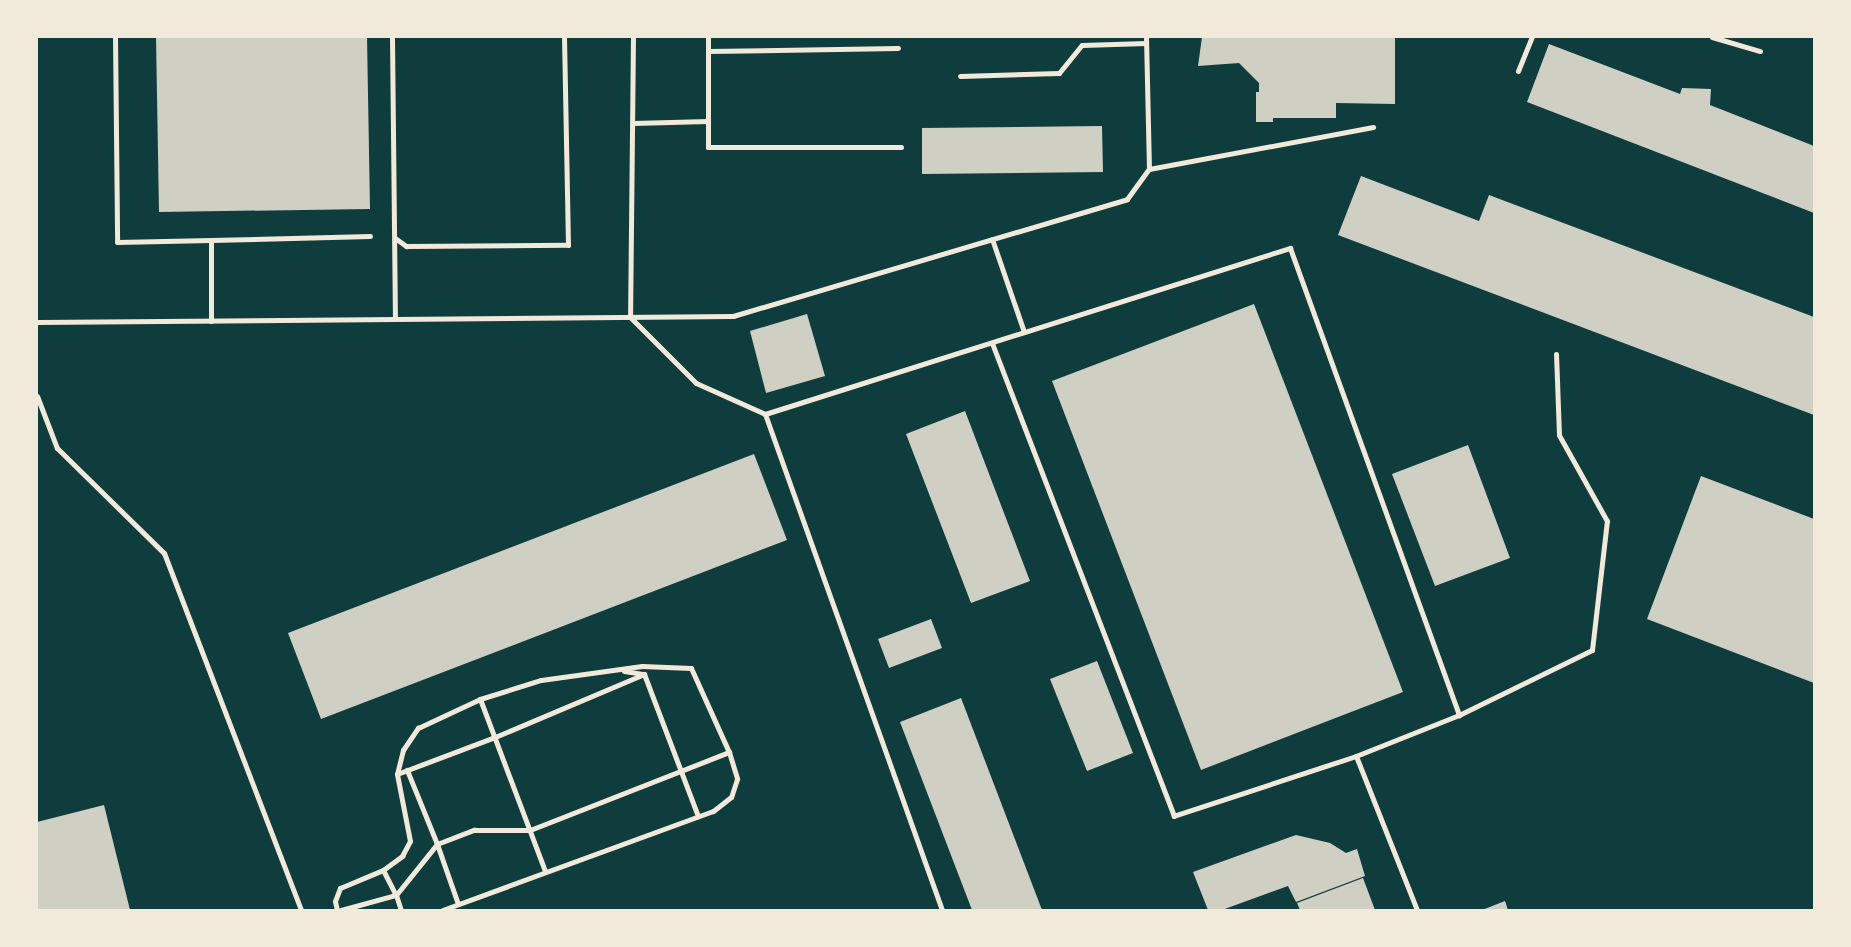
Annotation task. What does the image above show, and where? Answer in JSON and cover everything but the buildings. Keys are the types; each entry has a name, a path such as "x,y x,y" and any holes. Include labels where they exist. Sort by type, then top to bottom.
{"lane":[{"path":"115,37 117,242 370,236"},
{"path":"393,37 395,319"},
{"path":"395,238 405,246 568,245 564,37"},
{"path":"633,37 630,317 696,383 765,414 1290,248 1459,715"},
{"path":"708,37 709,146 901,147"},
{"path":"1518,71 1532,37"},
{"path":"1712,37 1760,51"},
{"path":"37,322 733,316 1127,199 1149,169 1146,40 1082,45 1059,73 960,76"},
{"path":"708,51 898,48"},
{"path":"633,123 709,121"},
{"path":"1149,169 1373,127"},
{"path":"992,239 1024,332"},
{"path":"211,240 211,321"},
{"path":"992,342 1174,816 1356,756 1459,715 1592,650 1608,521 1559,435 1556,354"},
{"path":"37,396 58,448 164,553 301,910"},
{"path":"765,414 942,910"},
{"path":"443,910 713,811 731,797 737,779 729,752 691,668 642,666 541,680 480,699 418,728 403,750 397,774 410,841 402,856 383,870 340,888 335,901 339,910 396,895 437,844 474,830 530,830 729,752"},
{"path":"620,671 644,674"},
{"path":"397,774 495,737 644,674"},
{"path":"644,674 698,816"},
{"path":"480,699 545,871"},
{"path":"1356,756 1417,910"},
{"path":"407,770 458,904"},
{"path":"383,870 401,910"}]}
